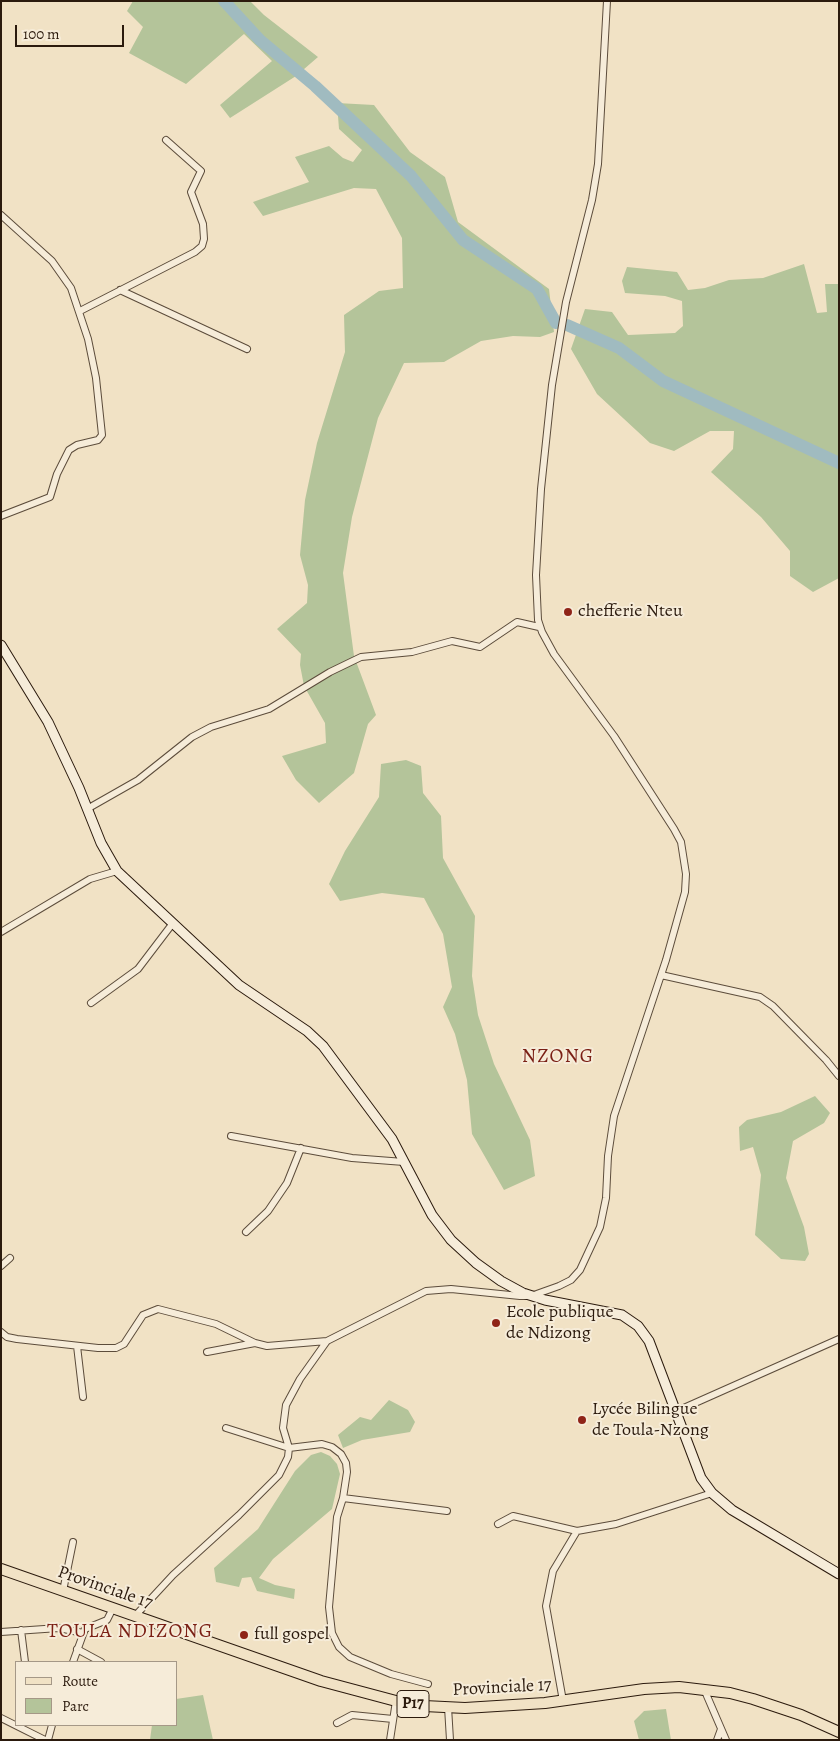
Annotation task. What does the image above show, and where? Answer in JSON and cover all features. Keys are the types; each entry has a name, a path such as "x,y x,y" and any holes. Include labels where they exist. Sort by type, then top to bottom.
{"main road":[{"name":"Provinciale 17","path":"1,1569 321,1681 396,1701 424,1706 448,1707 563,1700 644,1689 679,1687 730,1693 774,1705 839,1732"}],"street":[{"path":"1,645 42,710 101,843 117,871 239,985 307,1031 323,1046 382,1124 432,1216 452,1240 500,1281 531,1296 571,1280 580,1270 592,1250 600,1227 606,1198 608,1149 614,1116 661,975 684,892 686,874 681,842 640,775 554,654 539,627 536,575 551,394 564,311 592,200 598,164 607,1"},
{"path":"80,311 195,252 202,246 204,239 203,224 191,192 201,171 166,140"},
{"path":"1,215 57,267 71,288 80,311 96,378 102,435 98,440 77,445 69,450 57,474 50,497 1,516"},
{"path":"120,290 247,349"},
{"path":"87,808 138,780 192,737 211,727 269,709 330,672 361,658 412,652 452,641 480,647 517,622 539,627"},
{"path":"1,932 90,879 117,871"},
{"path":"91,1003 138,969 172,923"},
{"path":"661,975 760,997 773,1006 839,1076"},
{"path":"230,1136 352,1158 404,1162"},
{"path":"246,1232 268,1211 287,1183 301,1148"},
{"path":"1,1266 10,1258"},
{"path":"207,1352 255,1343 279,1346 327,1341 426,1291 451,1289 531,1296 622,1315 638,1326 649,1340 701,1478 712,1493 732,1510 839,1574"},
{"path":"1,1332 7,1337 17,1339 77,1346 116,1348 124,1344 143,1315 158,1309 216,1324 255,1343"},
{"path":"677,1411 839,1339"},
{"path":"135,1616 173,1575 250,1505 279,1475 288,1457 289,1448 283,1428 286,1405 300,1378 327,1341"},
{"path":"77,1346 83,1397"},
{"path":"226,1428 289,1448 322,1444 332,1447 341,1454 346,1463 347,1472 343,1498 337,1518 330,1593 332,1633 339,1646 350,1657 391,1674 428,1684"},
{"path":"498,1524 513,1516 577,1531 616,1524 712,1493"},
{"path":"343,1498 447,1511"},
{"path":"563,1700 546,1606 553,1570 577,1531"},
{"path":"63,1591 72,1542"},
{"path":"73,1661 83,1634 90,1625 106,1620 113,1608"},
{"path":"1,1632 58,1628 83,1634"},
{"path":"21,1630 25,1661"},
{"path":"77,1649 99,1661"},
{"path":"704,1689 726,1740"},
{"path":"390,1740 396,1701"},
{"path":"448,1707 450,1740"},
{"path":"337,1723 352,1715 393,1719"},
{"path":"1,1718 15,1725"},
{"path":"17,1726 46,1740 52,1726"},
{"path":"717,1740 721,1729"}],"green space":[{"path":"133,1 250,1 264,15 318,57 296,76 230,118 220,105 272,61 244,34 186,84 129,53 143,27 127,11"},
{"path":"337,103 374,105 410,152 445,177 458,222 549,289 554,332 540,337 513,336 481,341 444,362 404,363 378,418 352,517 343,573 354,656 376,715 368,724 354,773 319,803 296,780 282,756 326,743 325,723 304,686 300,665 301,654 277,629 307,603 308,585 300,555 305,500 317,443 345,352 344,315 379,291 403,288 402,238 376,189 354,188 263,216 253,202 309,182 295,157 329,146 343,158 353,162 362,150 339,129"},
{"path":"804,264 817,313 827,312 825,284 839,284 839,578 813,592 790,576 790,551 761,517 711,472 733,449 734,431 710,431 674,451 650,443 597,394 571,349 585,309 612,312 628,335 675,333 683,326 682,301 665,296 625,293 622,281 627,267 677,272 688,290 705,288 729,280 763,278"},
{"path":"406,760 421,766 423,793 441,816 443,858 475,916 472,976 478,1015 494,1064 530,1140 535,1176 504,1190 472,1134 467,1080 455,1034 443,1007 452,987 443,934 424,898 382,893 340,901 329,884 345,851 379,797 381,764"},
{"path":"815,1096 830,1113 824,1123 793,1141 786,1178 804,1227 809,1254 805,1261 781,1259 755,1235 761,1175 753,1147 740,1151 739,1127 747,1120 781,1112"},
{"path":"389,1400 408,1410 415,1422 410,1432 362,1440 343,1448 338,1435 360,1417 371,1420"},
{"path":"321,1452 330,1456 337,1464 340,1474 332,1509 273,1559 259,1578 275,1585 295,1589 294,1599 257,1591 251,1577 242,1578 239,1587 216,1582 214,1568 258,1529 295,1471 311,1455"},
{"path":"203,1695 213,1740 150,1740 152,1726 178,1726 178,1699"},
{"path":"666,1709 671,1740 639,1740 634,1721 644,1711"}],"waterway":[{"path":"224,1 260,40 315,86 411,176 463,240 537,289 556,323"},
{"path":"567,325 619,348 663,381 839,463"}],"place":[{"name":"chefferie Nteu","path":"568,612"},
{"name":"Ecole publique de Ndizong","path":"496,1323"},
{"name":"Lycée Bilingue de Toula-Nzong","path":"582,1420"},
{"name":"full gospel","path":"244,1635"}],"district":[{"name":"NZONG","path":"558,1057"},
{"name":"TOULA NDIZONG","path":"130,1632"}]}
